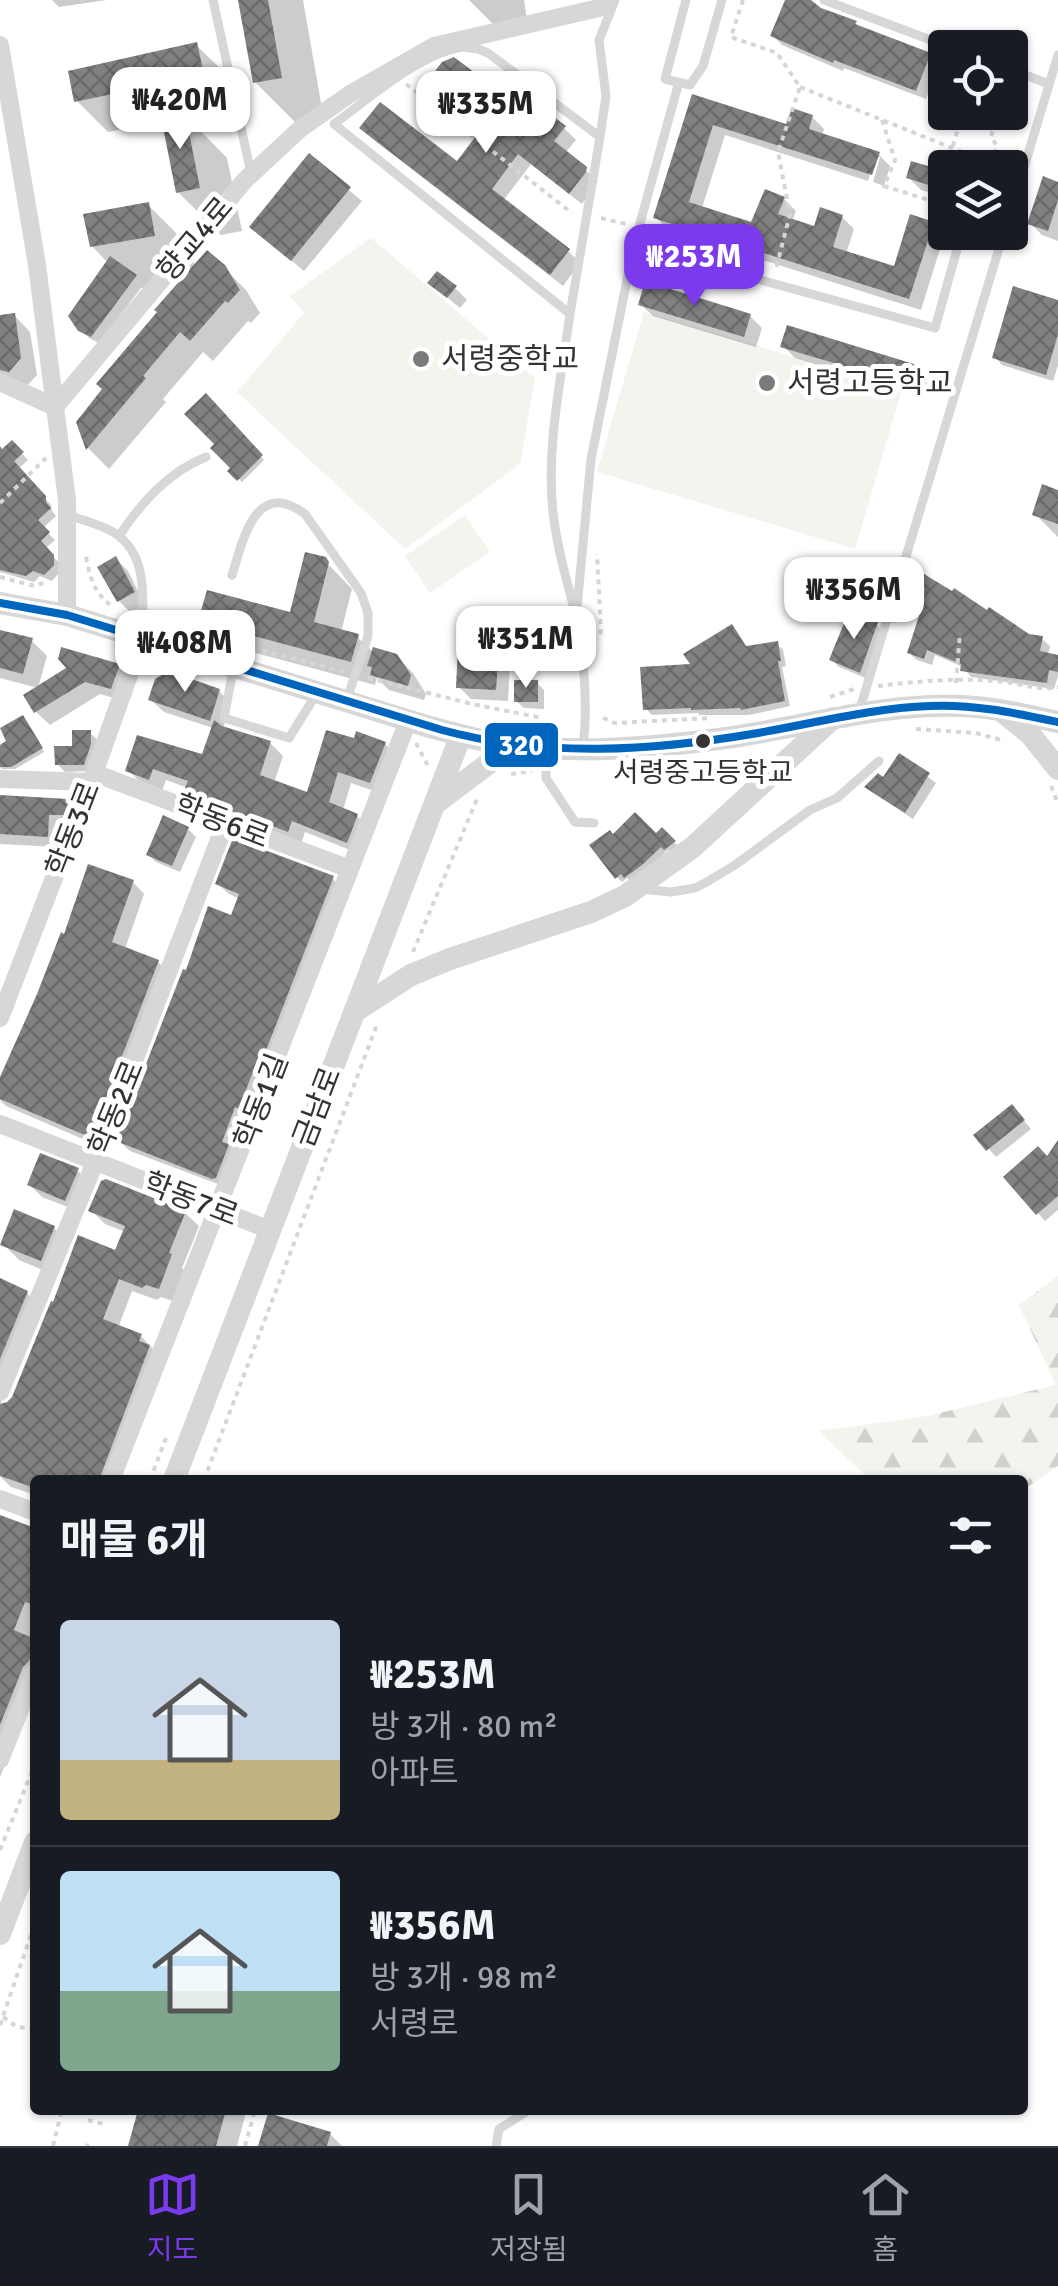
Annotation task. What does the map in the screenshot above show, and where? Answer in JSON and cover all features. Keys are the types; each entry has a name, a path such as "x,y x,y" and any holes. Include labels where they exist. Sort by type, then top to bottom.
{"street":[{"name":"향교4로","path":"54,407 252,173 336,103 446,42 598,8 601,0"},
{"path":"0,45 37,265 60,444 68,515 67,615"},
{"path":"0,382 54,407"},
{"path":"0,603 67,615 461,736 513,745 546,759 583,748 726,738 858,714 955,706 992,708 1058,722"},
{"name":"학동3로","path":"0,1018 142,639"},
{"path":"992,708 1016,721 1051,759"},
{"path":"353,1013 410,975 591,912 637,888 692,847 833,718"},
{"name":"학동1길","path":"114,1475 408,720"},
{"name":"금남로","path":"176,1475 461,736"},
{"path":"434,805 513,745"},
{"name":"학동6로","path":"0,779 93,778 350,869"},
{"name":"학동2로","path":"0,1392 95,1162 226,822"},
{"name":"학동7로","path":"0,1124 270,1230"},
{"path":"0,1498 30,1510"},
{"path":"0,1760 30,1685"},
{"path":"0,1934 30,1855"}],"lane":[{"path":"213,0 252,173"},
{"path":"583,748 580,648 558,550 550,476 570,314 606,96 599,40 615,0"},
{"path":"686,0 666,78 690,85 702,66 722,0"},
{"path":"824,0 928,39"},
{"path":"570,314 334,124 421,62 462,47 494,57 600,137"},
{"path":"1028,154 1058,56"},
{"path":"1028,76 1049,84"},
{"path":"576,618 591,459 634,245 679,82"},
{"path":"634,245 935,328 957,250"},
{"path":"858,714 999,250"},
{"path":"119,536 159,488 206,456"},
{"path":"232,575 255,514 280,504 305,514 366,604 369,630 346,702"},
{"path":"68,515 119,536 132,551 140,566 142,639"},
{"path":"216,730 224,718 234,667"},
{"path":"224,718 288,738 317,693"},
{"path":"546,759 546,778 575,822 594,823"},
{"path":"637,888 671,892 705,883 810,810 837,798 879,761"},
{"path":"496,2146 499,2129 521,2115"}],"path":[{"path":"743,0 731,38 777,53 800,87 957,150"},
{"path":"398,78 586,218 639,228"},
{"path":"772,284 790,214 778,152 800,87"},
{"path":"882,120 894,160 884,186 928,200"},
{"path":"952,148 958,130"},
{"path":"0,504 60,444"},
{"path":"43,461 48,476"},
{"path":"580,648 601,632 597,553"},
{"path":"86,554 91,580 101,598 113,607"},
{"path":"0,577 35,586 52,576"},
{"path":"955,706 960,633"},
{"path":"229,642 542,718"},
{"path":"915,729 976,733 1018,744 1051,759"},
{"path":"505,775 524,771 546,759"},
{"path":"412,956 483,792"},
{"path":"206,1475 378,1022"},
{"path":"0,1850 30,1776"},
{"path":"0,2025 30,1938"},
{"path":"4,2017 17,2026 30,2027"},
{"path":"53,2146 61,2115"},
{"path":"245,2146 254,2115"},
{"path":"88,2120 104,2124"}],"green space":[{"path":"371,238 535,378 520,464 405,549 237,392 304,313 290,296"},
{"path":"644,312 902,389 855,549 597,472"},
{"path":"465,515 490,552 430,593 405,556"},
{"path":"1058,1276 1058,1466 1028,1487 1028,1475 865,1475 819,1431 927,1416 1056,1385 1019,1305"}],"building":[{"path":"238,0 268,0 282,78 253,83"},
{"path":"785,0 811,0 821,8 857,21 855,24 928,52 928,61 916,91 834,60 833,63 770,36"},
{"path":"197,42 204,75 74,102 68,71"},
{"path":"454,57 517,105 525,95 566,126 554,141 587,167 569,194 518,154 492,189 570,249 550,275 359,128 380,102 457,161 482,128 425,84 442,62"},
{"path":"692,94 786,124 792,108 813,115 809,129 880,152 872,175 713,125 689,202 751,222 765,189 785,197 778,214 814,226 820,207 843,215 833,247 894,266 910,214 928,220 928,240 909,299 653,218"},
{"path":"185,112 200,188 176,193 161,117"},
{"path":"309,153 351,187 291,261 249,227"},
{"path":"911,161 928,166 928,185 906,178"},
{"path":"1043,176 1058,182 1058,200 1048,231 1028,221"},
{"path":"149,202 155,236 90,247 83,214"},
{"path":"207,250 225,265 240,290 228,303 225,301 190,341 180,332 86,450 76,422 102,389 96,384"},
{"path":"110,256 137,275 91,337 78,331 68,316"},
{"path":"437,271 457,286 447,298 427,283"},
{"path":"645,281 751,314 744,337 638,305"},
{"path":"1013,286 1058,300 1058,334 1046,375 992,358"},
{"path":"15,313 21,358 9,372 0,370 0,315"},
{"path":"787,325 917,365 911,386 780,347"},
{"path":"206,393 263,455 237,481 210,448 214,444 184,414"},
{"path":"12,440 24,452 14,461 46,496 51,508 38,520 50,532 41,541 54,555 54,565 44,575 33,571 26,576 0,570 0,446 2,449"},
{"path":"1042,484 1058,490 1058,524 1032,515"},
{"path":"305,552 326,557 329,562 314,622 359,634 351,662 198,621 207,590 290,612"},
{"path":"116,556 135,592 117,602 97,567"},
{"path":"924,574 987,610 989,607 1029,634 1043,636 1040,651 1058,655 1058,672 1049,670 1047,683 960,671 961,664 927,650 924,659 907,653 919,616 910,610"},
{"path":"849,611 878,622 860,673 829,660"},
{"path":"732,624 746,646 778,641 785,701 741,710 643,710 640,667 690,664 683,654"},
{"path":"0,630 33,638 23,674 0,668"},
{"path":"458,646 499,649 496,690 456,688"},
{"path":"61,647 120,664 111,689 85,682 34,713 23,695 66,668 58,659"},
{"path":"373,647 397,654 411,675 408,686 370,675 372,667 367,666"},
{"path":"168,671 220,689 210,721 148,700 155,679"},
{"path":"514,680 538,680 538,702 514,702"},
{"path":"23,715 43,748 11,767 0,767 0,745 6,741 0,728"},
{"path":"214,720 271,741 260,775 307,792 326,730 354,738 356,731 386,742 370,783 338,772 329,802 358,814 347,843 292,821 288,832 183,793 188,781 153,769 149,780 125,771 137,735 202,754"},
{"path":"72,730 91,730 84,765 55,765 54,746 72,746"},
{"path":"899,753 930,773 905,813 864,787 878,773 883,777"},
{"path":"0,795 68,799 68,807 65,815 49,815 48,837 0,834"},
{"path":"635,812 656,833 662,827 676,841 664,850 661,847 624,878 621,874 615,879 589,845 610,830 613,834"},
{"path":"163,815 189,827 172,866 146,855"},
{"path":"233,838 334,876 256,1076 252,1074 239,1109 235,1107 222,1142 229,1144 216,1178 212,1179 116,1141 208,906 231,915 239,894 215,884"},
{"path":"88,864 134,880 112,942 159,960 92,1134 88,1132 87,1136 0,1099 0,1077 61,932 64,934"},
{"path":"1012,1104 1025,1120 986,1151 973,1135"},
{"path":"1058,1140 1058,1196 1036,1215 1003,1177 1038,1146 1047,1156"},
{"path":"40,1153 79,1168 65,1201 27,1185"},
{"path":"106,1179 186,1211 159,1289 146,1285 142,1288 119,1279 103,1319 142,1334 139,1341 150,1345 101,1475 30,1475 30,1486 0,1476 0,1404 12,1397 78,1235 115,1250 125,1226 88,1211 101,1181"},
{"path":"14,1209 55,1226 41,1261 0,1245"},
{"path":"0,1278 28,1291 0,1359"},
{"path":"0,1515 30,1526 30,1604 25,1602 14,1630 30,1637 30,1659 0,1725"},
{"path":"137,2115 225,2115 216,2146 128,2146"},
{"path":"267,2115 331,2132 327,2146 258,2146"}],"transit line":[{"name":"320","path":"0,603 67,615 442,730 520,745 599,749 679,744 930,706 978,708 1058,722"}],"place":[{"name":"서령중학교","path":"421,359"},
{"name":"서령고등학교","path":"767,383"},
{"name":"서령중고등학교","path":"703,741"}]}
